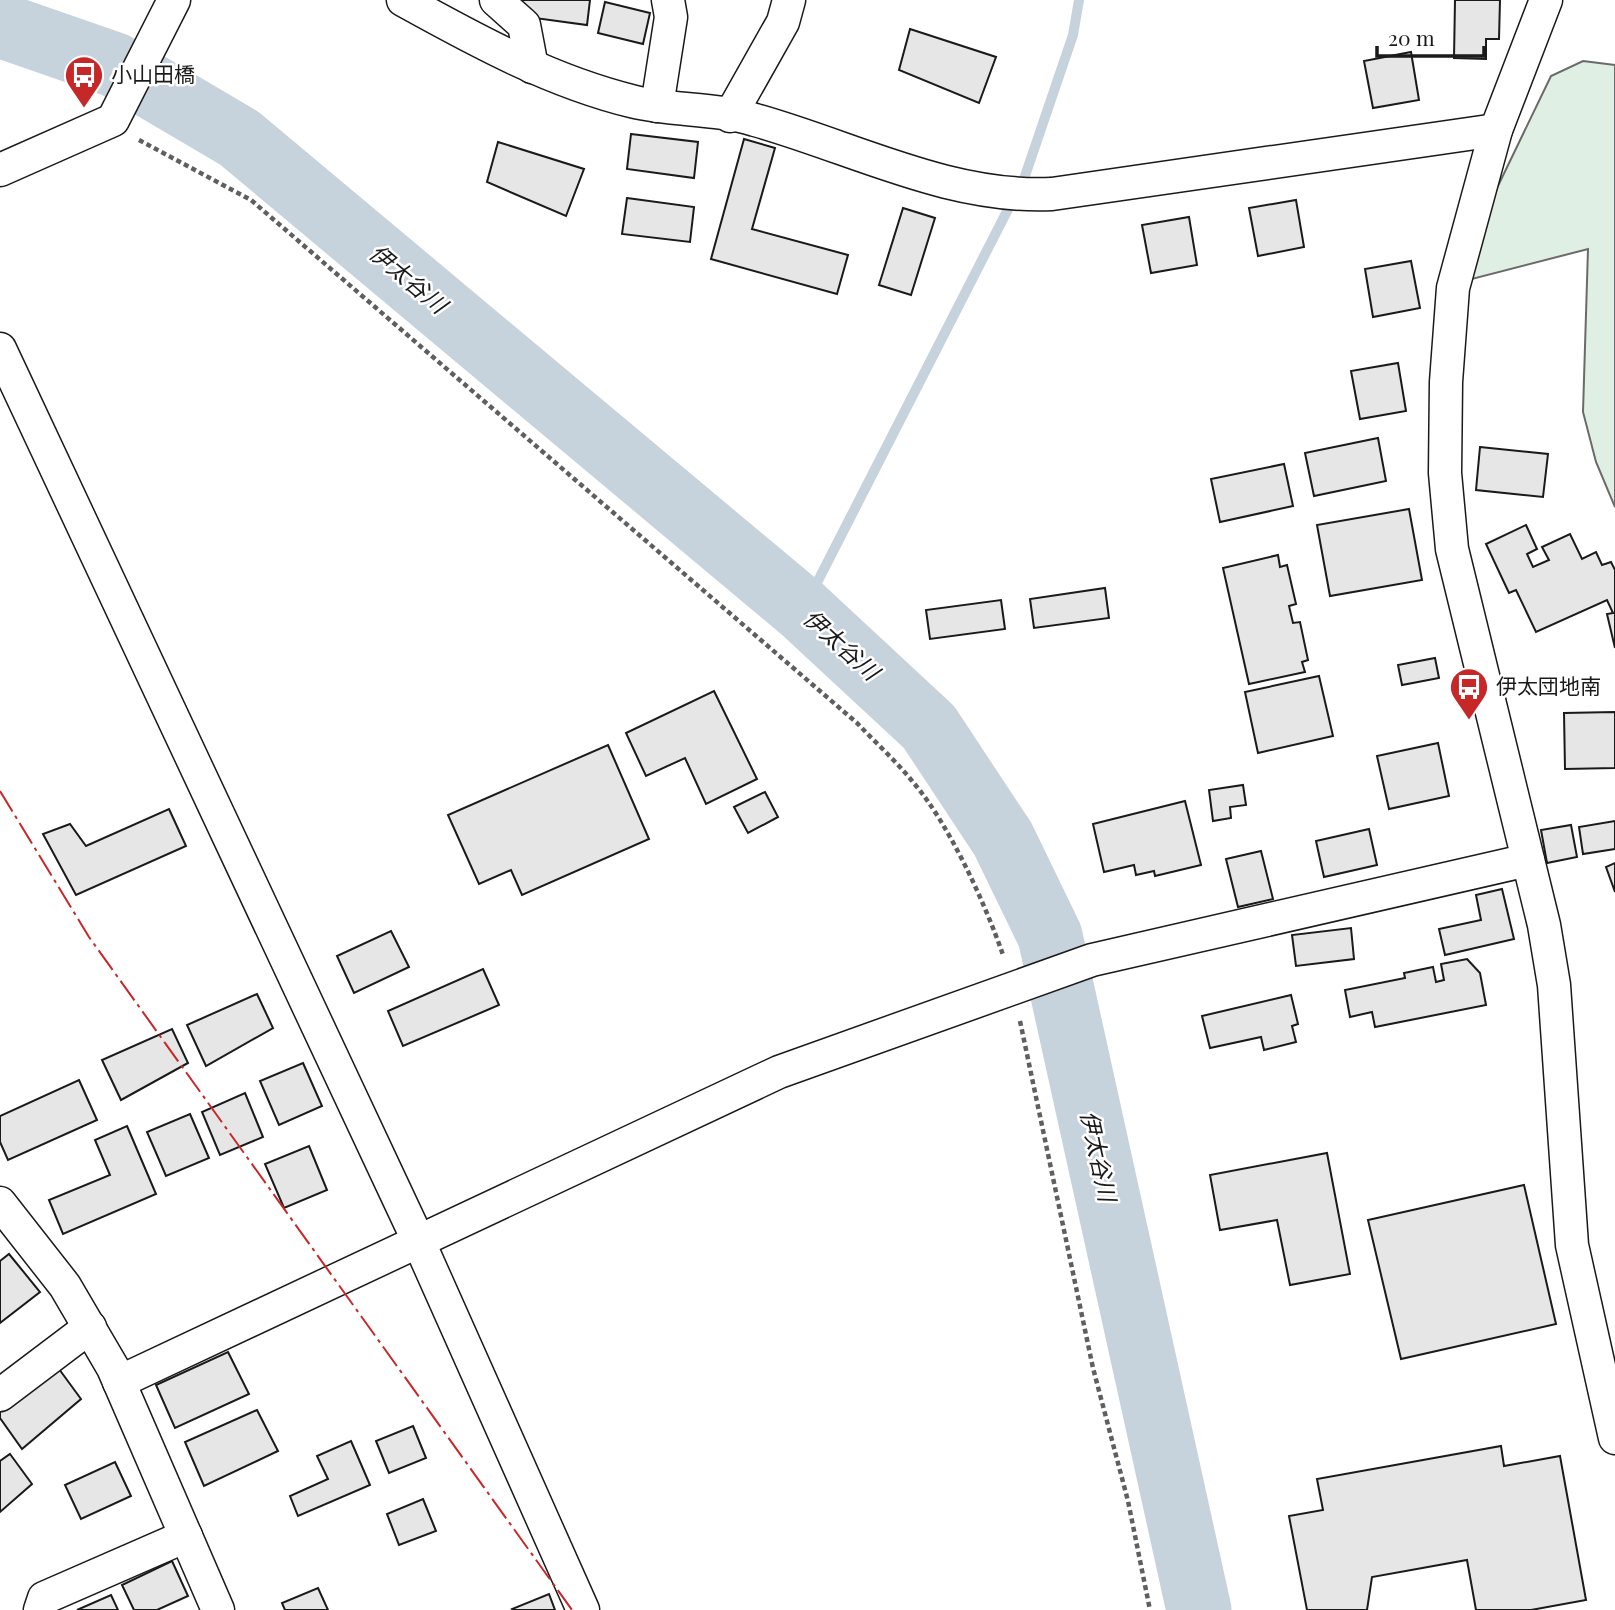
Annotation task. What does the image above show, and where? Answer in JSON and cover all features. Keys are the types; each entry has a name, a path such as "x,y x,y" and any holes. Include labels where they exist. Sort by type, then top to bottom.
{"street":[{"path":"0,170 107,123 154,43 174,0"},
{"path":"403,0 474,39 564,82 657,106 752,119 932,178 995,192 1027,195 1496,130"},
{"path":"496,0 524,24 532,66"},
{"path":"657,106 671,17 668,0"},
{"path":"730,116 783,22 789,0"},
{"path":"1546,0 1496,130 1453,288 1446,382 1445,473 1452,549 1544,925 1553,985 1572,1245 1615,1438"},
{"path":"0,349 418,1240 583,1610"},
{"path":"120,1382 779,1072 1092,960 1528,860"},
{"path":"0,1203 65,1286 120,1382 218,1610"},
{"path":"0,1395 90,1327"},
{"path":"40,1610 44,1598 186,1536"}],"path":[{"path":"107,123 251,200 857,723 915,783 953,844 990,916 1017,985 1093,1368 1128,1501 1150,1610"}],"green space":[{"path":"1583,61 1615,65 1615,507 1596,462 1583,412 1588,249 1472,279 1483,217 1551,76"}],"building":[{"path":"522,0 590,0 587,25 520,16"},
{"path":"1455,0 1500,0 1499,39 1486,39 1486,59 1454,58"},
{"path":"605,2 650,13 643,44 598,33"},
{"path":"910,29 996,57 979,103 899,70"},
{"path":"1411,52 1419,100 1373,108 1364,61"},
{"path":"631,134 698,142 694,178 627,169"},
{"path":"744,139 775,148 752,229 848,255 837,294 711,259"},
{"path":"498,142 584,169 566,216 487,182"},
{"path":"627,198 694,207 690,242 622,234"},
{"path":"1296,200 1304,247 1258,256 1249,208"},
{"path":"903,208 935,218 911,295 879,285"},
{"path":"1189,217 1197,265 1151,273 1142,225"},
{"path":"1411,261 1420,308 1373,317 1365,269"},
{"path":"1398,363 1406,411 1360,419 1351,371"},
{"path":"1378,438 1386,481 1314,496 1305,453"},
{"path":"1480,447 1548,454 1543,497 1476,490"},
{"path":"1284,464 1293,506 1220,522 1211,479"},
{"path":"1409,509 1422,580 1330,596 1317,525"},
{"path":"1526,525 1537,549 1527,554 1533,567 1549,560 1542,547 1570,534 1582,559 1596,552 1602,565 1611,562 1615,570 1615,648 1607,614 1613,613 1607,600 1536,632 1516,590 1509,593 1486,544"},
{"path":"1278,555 1280,567 1287,565 1296,604 1289,606 1293,623 1300,622 1308,660 1302,662 1305,672 1249,684 1223,568"},
{"path":"1105,588 1109,618 1034,628 1030,599"},
{"path":"1001,600 1005,629 930,639 926,610"},
{"path":"1435,658 1439,678 1402,685 1398,665"},
{"path":"1319,676 1333,736 1258,753 1245,692"},
{"path":"714,691 757,779 706,804 685,758 646,776 626,733"},
{"path":"1615,712 1615,768 1565,769 1564,713"},
{"path":"1438,743 1449,796 1389,809 1377,756"},
{"path":"608,745 649,839 522,895 511,870 479,884 448,815"},
{"path":"1243,785 1246,805 1230,807 1231,818 1213,821 1209,790"},
{"path":"765,792 778,817 748,833 734,807"},
{"path":"1185,801 1201,865 1155,876 1154,871 1136,875 1134,865 1104,872 1093,824"},
{"path":"169,809 186,846 76,895 43,834 70,824 86,846"},
{"path":"1615,821 1615,849 1583,854 1579,827"},
{"path":"1571,825 1577,857 1547,863 1541,830"},
{"path":"1369,829 1377,865 1324,877 1316,841"},
{"path":"1261,851 1273,899 1238,907 1226,859"},
{"path":"1615,863 1615,892 1606,867"},
{"path":"1502,889 1514,939 1445,955 1439,929 1481,920 1476,895"},
{"path":"1351,928 1354,959 1296,966 1292,935"},
{"path":"391,931 409,967 354,993 337,956"},
{"path":"1467,959 1480,973 1486,1005 1375,1027 1372,1012 1350,1017 1345,990 1405,978 1404,973 1433,967 1436,982 1444,980 1441,964"},
{"path":"483,969 499,1005 403,1046 388,1011"},
{"path":"257,994 273,1028 206,1066 187,1025"},
{"path":"1291,995 1298,1024 1292,1026 1296,1042 1264,1050 1261,1037 1210,1048 1202,1016"},
{"path":"172,1029 188,1063 121,1100 102,1060"},
{"path":"303,1063 322,1106 279,1125 260,1081"},
{"path":"79,1080 97,1120 8,1160 0,1142 0,1116"},
{"path":"245,1093 263,1137 220,1155 202,1112"},
{"path":"190,1114 209,1158 166,1176 147,1132"},
{"path":"127,1126 156,1194 63,1234 49,1200 110,1175 95,1140"},
{"path":"309,1146 327,1190 284,1208 265,1164"},
{"path":"1327,1153 1350,1274 1290,1285 1277,1220 1220,1230 1210,1175"},
{"path":"1524,1185 1556,1324 1401,1359 1368,1220"},
{"path":"9,1254 40,1292 0,1323 0,1261"},
{"path":"228,1352 249,1394 175,1428 156,1385"},
{"path":"59,1369 81,1399 22,1449 0,1418 0,1411"},
{"path":"257,1410 278,1451 204,1486 185,1442"},
{"path":"413,1426 426,1458 389,1473 376,1441"},
{"path":"351,1441 370,1485 298,1516 290,1496 328,1479 317,1456"},
{"path":"1501,1446 1504,1466 1560,1456 1586,1600 1531,1610 1476,1610 1467,1560 1372,1577 1367,1610 1307,1610 1289,1516 1323,1510 1317,1479"},
{"path":"10,1454 32,1484 0,1512 0,1461"},
{"path":"115,1462 131,1496 81,1519 65,1485"},
{"path":"423,1499 436,1531 399,1545 387,1514"},
{"path":"172,1561 188,1596 157,1610 134,1610 122,1585"},
{"path":"318,1588 328,1610 285,1610 282,1603"},
{"path":"549,1594 555,1610 512,1609"},
{"path":"111,1595 118,1610 77,1610"}],"waterway":[{"path":"803,610 1025,176 1073,35 1079,0"},
{"name":"伊太谷川","path":"0,25 115,65 239,138 803,610 929,727 1003,839 1050,936 1199,1610"}],"power":[{"path":"0,791 89,937 572,1610"}],"place":[{"name":"小山田橋","path":"84,109"},
{"name":"伊太団地南","path":"1469,721"}]}
